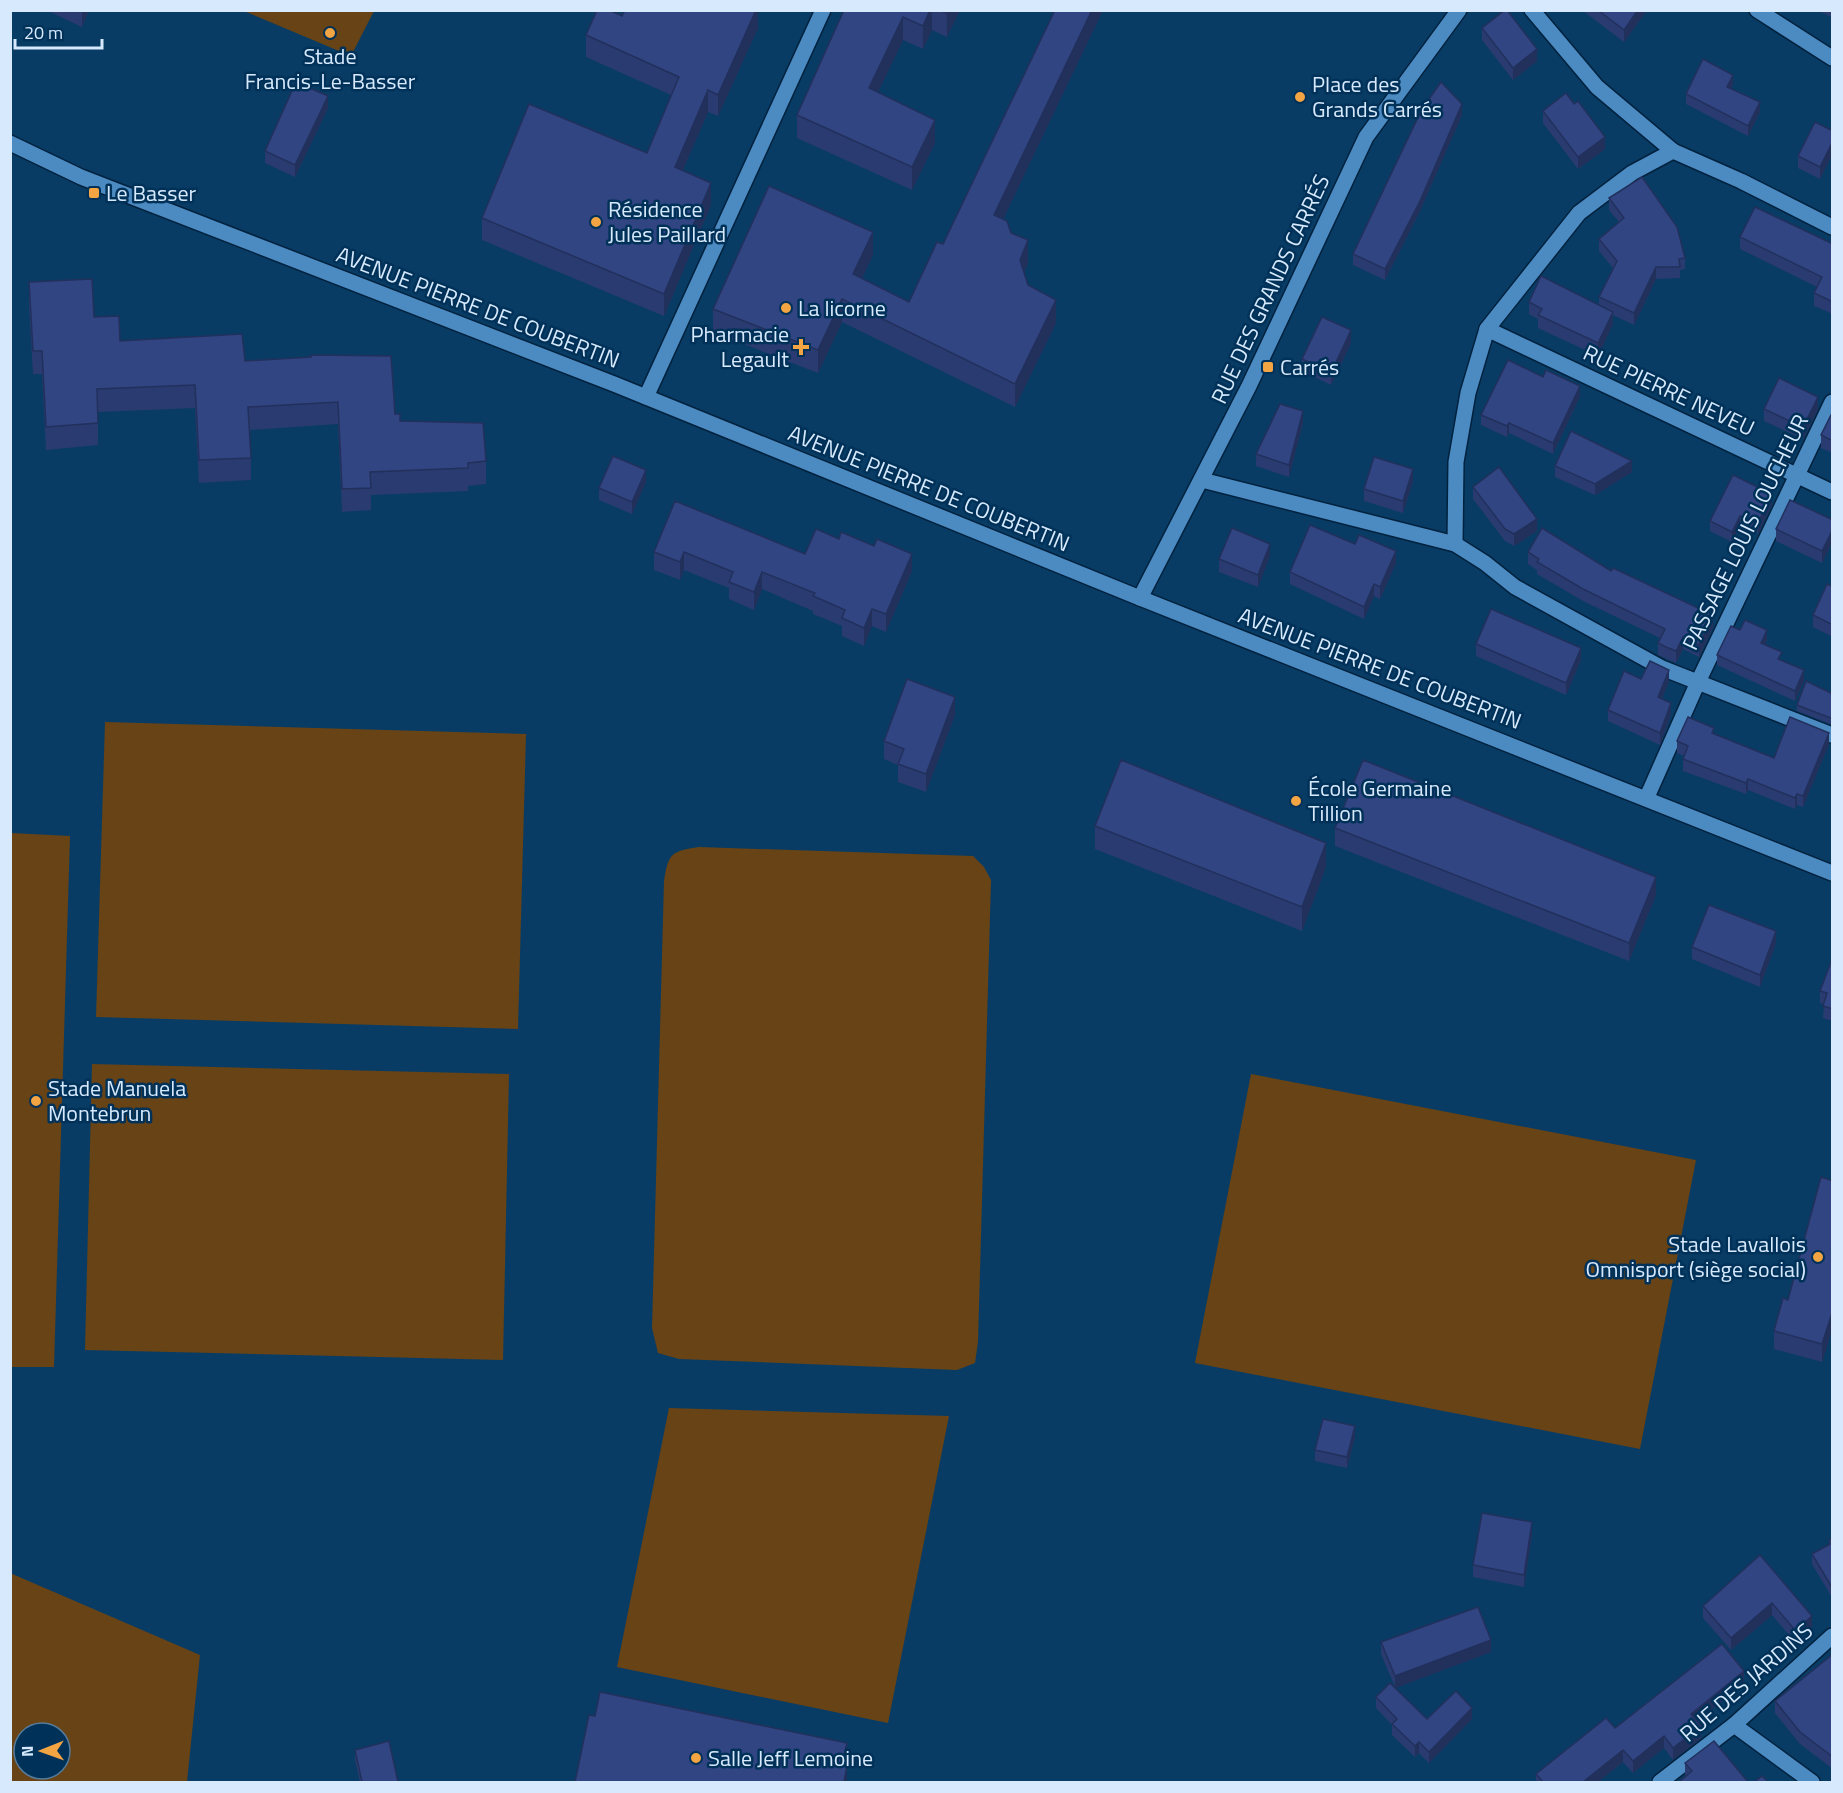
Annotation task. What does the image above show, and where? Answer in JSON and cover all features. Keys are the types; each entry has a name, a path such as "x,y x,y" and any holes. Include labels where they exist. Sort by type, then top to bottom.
{"street":[{"path":"646,397 824,10"},
{"path":"1532,10 1598,87 1673,151 1741,181 1833,227"},
{"path":"1757,10 1833,58"},
{"name":"RUE DES GRANDS CARRÉS","path":"1140,598 1202,480 1366,137 1451,13"},
{"name":"AVENUE PIERRE DE COUBERTIN","path":"10,143 81,177 646,397 1140,598 1647,797 1833,873"},
{"path":"1455,544 1456,462 1468,393 1487,329 1579,213 1632,173 1673,151"},
{"name":"RUE PIERRE NEVEU","path":"1487,329 1833,492"},
{"name":"PASSAGE LOUIS LOUCHEUR","path":"1647,797 1698,682 1833,402"},
{"path":"1202,480 1455,544 1485,563 1515,587 1662,668 1833,735"},
{"name":"RUE DES JARDINS","path":"1660,1782 1734,1725 1833,1636"},
{"path":"1734,1725 1812,1782"}],"shaded area":[{"name":"Stade Francis-Le-Basser","path":"244,11 374,11 351,56"},
{"path":"105,722 526,734 518,1029 96,1017"},
{"name":"Stade Manuela Montebrun","path":"11,833 70,836 54,1367 11,1367"},
{"path":"699,847 973,856 984,867 991,880 978,1342 975,1363 957,1370 679,1359 658,1353 652,1328 664,881 667,864 673,855 683,850"},
{"path":"92,1064 509,1074 503,1360 85,1350"},
{"path":"1251,1074 1696,1160 1640,1449 1195,1363"},
{"path":"669,1408 949,1416 888,1723 617,1667"},
{"path":"10,1573 200,1655 187,1782 11,1782"}],"building":[{"path":"597,10 609,10 622,16 625,10 756,10 718,95 708,90 675,167 711,183 664,294 482,218 529,104 647,153 679,77 586,35"},
{"path":"844,10 930,10 923,26 903,17 869,88 935,120 912,167 797,115"},
{"path":"1055,10 1092,10 994,215 1007,221 1011,233 1028,240 1020,260 1028,285 1056,300 1015,384 842,299 818,350 713,309 769,186 873,232 853,274 909,302 937,242 943,244"},
{"path":"1505,10 1537,49 1513,68 1482,28"},
{"path":"1598,10 1638,10 1624,30"},
{"path":"1703,59 1733,75 1727,87 1760,102 1748,126 1686,94"},
{"path":"296,82 328,96 295,165 265,151"},
{"path":"1441,82 1462,104 1420,201 1385,269 1353,254 1422,109"},
{"path":"1566,93 1574,104 1578,101 1605,137 1578,157 1543,111"},
{"path":"1815,122 1833,131 1833,141 1820,167 1798,156"},
{"path":"1642,177 1677,227 1685,258 1679,259 1680,267 1656,267 1634,313 1599,297 1617,261 1599,239 1624,218 1609,198"},
{"path":"1755,207 1833,244 1833,302 1814,293 1822,277 1740,237"},
{"path":"1541,276 1613,312 1598,343 1538,315 1542,309 1529,302"},
{"path":"92,279 94,317 119,316 120,341 242,334 245,361 311,357 311,355 391,356 395,414 400,414 400,421 483,423 486,461 468,463 468,468 370,472 371,488 342,489 338,402 248,407 251,458 199,460 195,385 97,389 98,423 46,427 42,351 33,351 29,282"},
{"path":"1322,317 1351,330 1331,373 1302,359"},
{"path":"1508,360 1543,377 1546,370 1580,386 1553,443 1509,423 1507,426 1481,415"},
{"path":"1779,378 1818,397 1803,427 1764,409"},
{"path":"1280,404 1303,411 1289,465 1256,454"},
{"path":"1833,411 1833,441 1821,435"},
{"path":"1571,431 1632,461 1595,484 1555,466"},
{"path":"613,456 646,470 632,502 599,488"},
{"path":"1374,457 1413,469 1403,501 1364,489"},
{"path":"1499,467 1537,519 1514,534 1505,529 1473,487"},
{"path":"1733,475 1772,494 1758,523 1740,516 1732,532 1710,521"},
{"path":"1790,500 1833,520 1833,529 1822,551 1776,529"},
{"path":"675,501 805,554 816,529 839,539 841,532 874,546 877,539 912,554 886,614 872,609 864,628 842,618 845,610 813,596 815,593 762,572 754,592 729,582 733,572 684,552 680,562 654,552"},
{"path":"1310,525 1355,544 1359,535 1396,551 1380,587 1374,584 1364,607 1290,572"},
{"path":"1232,528 1270,544 1258,575 1219,559"},
{"path":"1542,528 1611,571 1613,568 1713,615 1699,645 1683,637 1676,651 1658,643 1665,629 1583,589 1537,562 1539,559 1528,552"},
{"path":"1827,584 1833,587 1833,625 1813,615"},
{"path":"1491,609 1581,648 1566,683 1476,644"},
{"path":"1745,620 1767,630 1761,643 1782,652 1778,659 1804,670 1795,691 1717,655 1731,626 1740,630"},
{"path":"1650,661 1669,670 1658,697 1671,703 1660,733 1608,710 1624,671 1641,679"},
{"path":"907,679 955,697 926,774 898,764 904,749 884,741"},
{"path":"1806,681 1833,694 1833,719 1797,705"},
{"path":"1688,717 1714,728 1712,733 1774,758 1790,717 1829,733 1803,796 1797,794 1795,798 1748,779 1746,783 1683,759 1688,746 1677,741"},
{"path":"1121,760 1326,843 1302,907 1095,826"},
{"path":"1363,760 1656,877 1629,943 1335,828"},
{"path":"1709,905 1776,931 1760,975 1692,947"},
{"path":"1833,957 1833,1009 1823,1006 1827,993 1820,991"},
{"name":"Stade Lavallois Omnisport (siège social)","path":"1821,1177 1833,1181 1833,1313 1822,1344 1774,1331 1783,1298 1788,1300"},
{"path":"1323,1419 1355,1426 1347,1457 1315,1450"},
{"path":"1482,1513 1532,1522 1524,1575 1473,1565"},
{"path":"1833,1538 1833,1589 1812,1554 1830,1544 1829,1540"},
{"path":"1760,1555 1812,1616 1795,1630 1772,1603 1731,1638 1703,1606"},
{"path":"1478,1607 1491,1640 1395,1676 1381,1642"},
{"path":"1722,1644 1744,1671 1691,1714 1701,1726 1673,1748 1664,1736 1633,1761 1623,1750 1583,1782 1543,1782 1536,1774 1606,1718 1615,1728"},
{"path":"1833,1654 1833,1757 1800,1732 1775,1701"},
{"path":"1390,1683 1427,1719 1456,1691 1472,1708 1429,1752 1419,1742 1415,1746 1392,1724 1397,1719 1376,1697"},
{"name":"Salle Jeff Lemoine","path":"600,1692 847,1743 842,1765 847,1766 844,1782 575,1782 589,1715 595,1716"},
{"path":"389,1741 398,1782 362,1782 355,1750"},
{"path":"1714,1741 1748,1782 1679,1782 1692,1771 1685,1763"},
{"path":"1762,1776 1768,1782 1754,1782"}],"place":[{"name":"Stade Francis-Le-Basser","path":"330,33"},
{"name":"Place des Grands Carrés","path":"1300,97"},
{"name":"Le Basser","path":"94,193"},
{"name":"Résidence Jules Paillard","path":"596,222"},
{"name":"La licorne","path":"786,308"},
{"name":"Pharmacie Legault","path":"801,347"},
{"name":"Carrés","path":"1268,367"},
{"name":"École Germaine Tillion","path":"1296,801"},
{"name":"Stade Manuela Montebrun","path":"36,1101"},
{"name":"Stade Lavallois Omnisport (siège social)","path":"1818,1257"},
{"name":"Salle Jeff Lemoine","path":"696,1758"}]}
